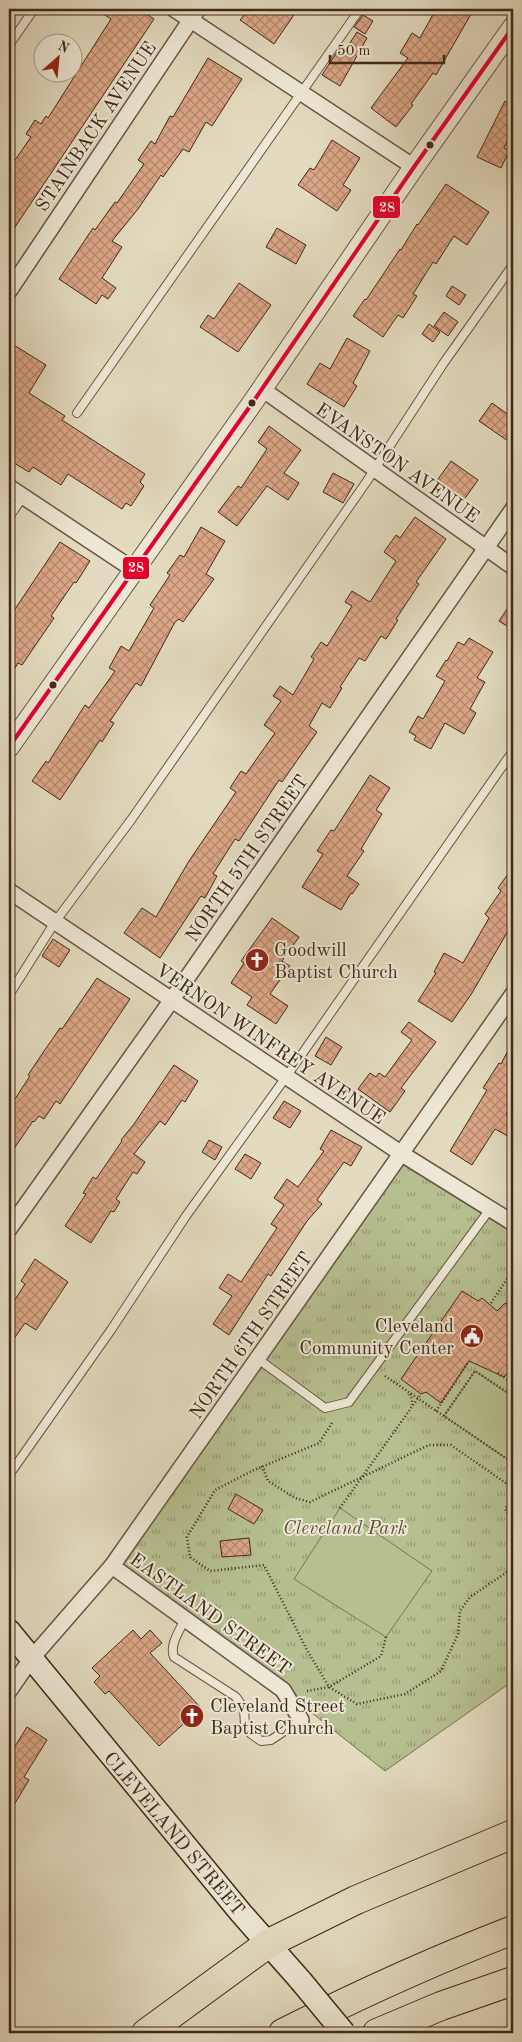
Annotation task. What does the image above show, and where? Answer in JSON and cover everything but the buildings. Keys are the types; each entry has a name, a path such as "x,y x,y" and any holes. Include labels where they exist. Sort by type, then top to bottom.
{"highway":[{"path":"146,2033 269,1943 356,1900 513,1834"},
{"path":"283,2033 328,2010 459,1951 513,1930"},
{"path":"377,2033 441,2006 513,1981"}],"main road":[{"name":"CLEVELAND STREET","path":"9,1631 241,1913 269,1943 344,2033"}],"street":[{"path":"174,9 194,14 302,93 414,167"},
{"name":"STAINBACK AVENUE","path":"9,291 194,14"},
{"path":"9,747 513,27"},
{"name":"EVANSTON AVENUE","path":"262,388 374,470 513,567"},
{"path":"9,488 134,570"},
{"name":"NORTH 5TH STREET","path":"9,1229 513,509"},
{"name":"VERNON WINFREY AVENUE","path":"9,891 170,1001 402,1154 513,1223"},
{"name":"NORTH 6TH STREET","path":"9,1691 31,1659 112,1566 513,994"},
{"name":"EASTLAND STREET","path":"112,1566 283,1690 301,1720"}],"lane":[{"path":"9,45 34,9"},
{"path":"77,413 360,9"},
{"path":"9,995 55,922 131,820 374,470 444,364 513,265"},
{"path":"9,517 23,497"},
{"path":"9,1475 111,1330 186,1216 286,1077 513,751"},
{"path":"258,1359 326,1408 349,1402 490,1209"},
{"path":"185,1619 173,1644 172,1651 174,1657 236,1697 244,1709 245,1725 251,1734 261,1741 271,1740 301,1720"}],"path":[{"path":"491,1302 513,1270"},
{"path":"436,1411 470,1361"},
{"path":"444,1416 475,1371 513,1396"},
{"path":"498,1373 513,1384"},
{"path":"385,1376 513,1463"},
{"path":"409,1392 412,1400 411,1408"},
{"path":"340,1508 421,1394"},
{"path":"332,1423 319,1443 262,1466 215,1490 187,1537 190,1557 210,1571 264,1565 307,1650 329,1687 357,1704 405,1694 441,1670 458,1634 460,1611 470,1596 513,1568"},
{"path":"262,1466 268,1481 295,1498 310,1502 429,1445 451,1445 513,1488"},
{"path":"510,1516 505,1509 513,1498"},
{"path":"307,1691 329,1687 381,1656 386,1637"}],"green space":[{"name":"Cleveland Park","path":"402,1154 513,1225 513,1681 385,1771 283,1690 113,1566"},
{"path":"475,1371 513,1397 513,1463 444,1416"},
{"path":"340,1508 432,1571 386,1637 294,1579"}],"transit line":[{"name":"28","path":"9,747 253,402 414,167 513,27"}],"place":[{"name":"Goodwill Baptist Church","path":"257,960"},
{"name":"Cleveland Community Center","path":"472,1336"},
{"name":"Cleveland Street Baptist Church","path":"192,1716"}]}
